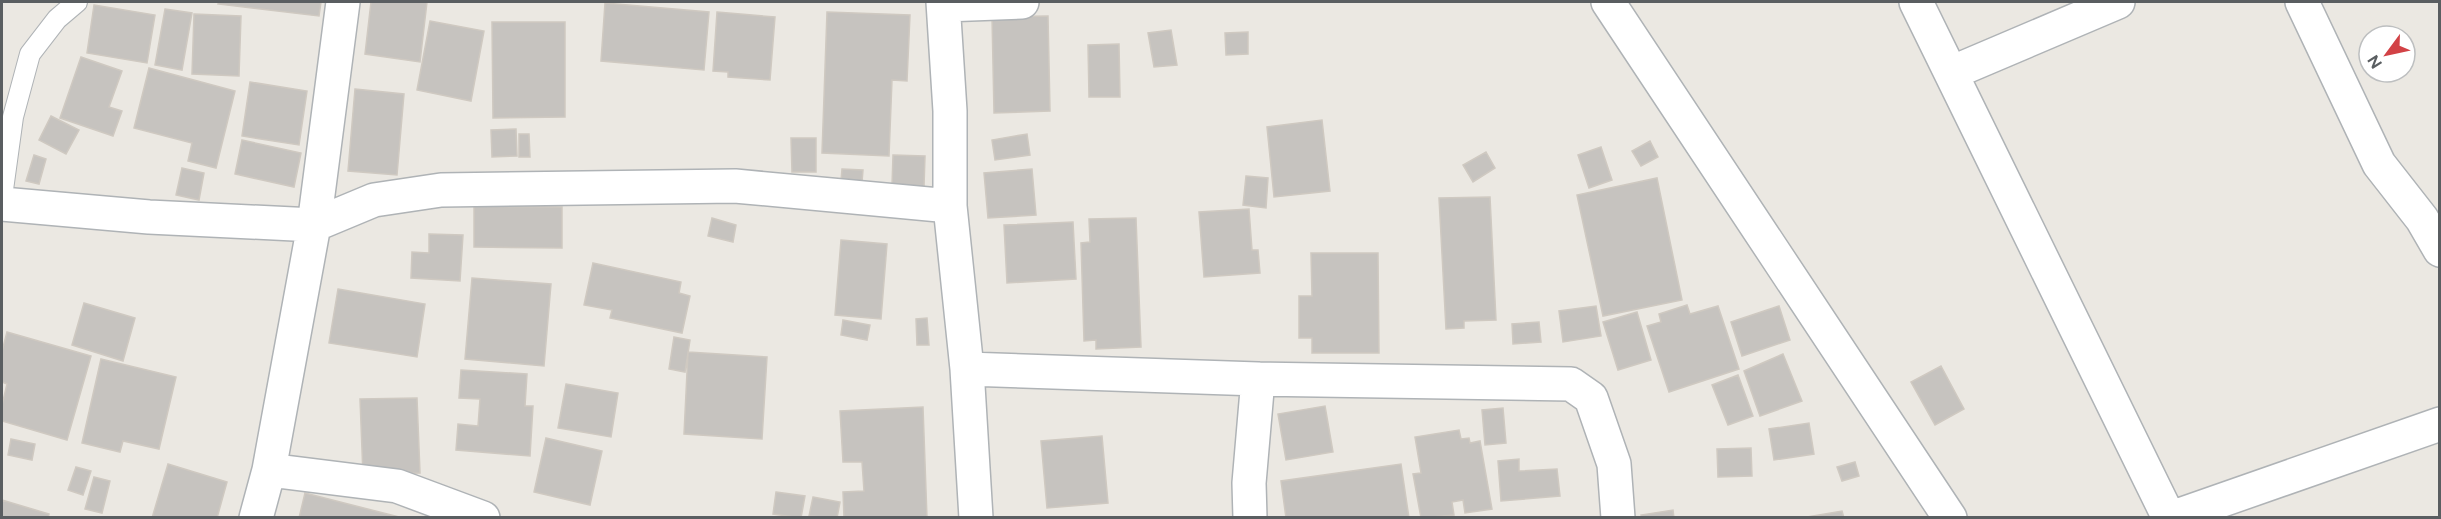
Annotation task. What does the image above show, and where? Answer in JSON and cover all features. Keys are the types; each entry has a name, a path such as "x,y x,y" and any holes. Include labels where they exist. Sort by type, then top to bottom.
{"street":[{"path":"256,518 268,470 314,225 343,2"},
{"path":"976,518 967,369 950,206 950,111 943,3 1022,2"},
{"path":"1608,2 1950,518"},
{"path":"1916,2 2170,518 2439,424"},
{"path":"1951,73 2118,2"},
{"path":"2302,2 2379,164 2422,219 2439,250"},
{"path":"2,204 148,217 314,225 374,200 441,190 735,186 950,206"},
{"path":"967,369 1258,379 1571,384 1591,398 1614,464 1618,518"},
{"path":"1250,518 1249,483 1258,379"},
{"path":"268,470 398,486 483,518"}],"lane":[{"path":"2,198 13,117 30,54 57,19 77,2"}],"building":[{"path":"219,2 321,2 319,16 218,4"},
{"path":"371,2 427,2 420,62 365,54"},
{"path":"605,3 709,12 704,70 601,61"},
{"path":"94,5 155,15 147,63 87,53"},
{"path":"165,9 192,13 182,70 155,65"},
{"path":"717,12 775,17 770,80 728,77 728,72 713,71"},
{"path":"827,12 910,15 907,81 892,80 889,156 822,153"},
{"path":"194,14 241,16 239,76 192,74"},
{"path":"1048,16 1050,111 994,113 992,17"},
{"path":"430,21 484,31 471,101 417,90"},
{"path":"492,22 565,22 565,117 493,118"},
{"path":"1171,30 1177,65 1154,67 1148,33"},
{"path":"1248,32 1248,54 1226,55 1225,33"},
{"path":"1119,44 1120,97 1089,97 1088,45"},
{"path":"81,57 122,71 109,107 122,111 113,136 60,118"},
{"path":"149,68 235,91 216,168 188,161 192,143 134,128"},
{"path":"250,82 307,91 299,145 242,136"},
{"path":"355,89 404,94 397,175 348,171"},
{"path":"51,116 79,130 66,154 39,140"},
{"path":"1322,120 1330,191 1274,197 1267,127"},
{"path":"516,129 517,156 492,157 491,130"},
{"path":"519,134 529,134 530,157 519,157"},
{"path":"1027,134 1030,155 995,160 992,140"},
{"path":"791,138 816,138 816,172 792,172"},
{"path":"242,140 301,153 294,187 235,174"},
{"path":"1650,141 1658,157 1641,166 1632,151"},
{"path":"1601,147 1612,180 1589,188 1578,155"},
{"path":"1486,152 1495,168 1473,182 1463,165"},
{"path":"34,155 46,159 39,184 26,181"},
{"path":"893,155 925,156 924,187 892,186"},
{"path":"182,168 204,173 199,200 176,195"},
{"path":"842,169 863,170 862,182 841,181"},
{"path":"1032,169 1036,215 988,218 984,173"},
{"path":"1246,176 1268,178 1266,208 1243,205"},
{"path":"1657,178 1682,300 1603,316 1577,195"},
{"path":"1490,197 1496,320 1464,321 1464,328 1446,329 1439,198"},
{"path":"474,206 562,207 562,248 474,247"},
{"path":"1249,209 1252,250 1258,250 1260,273 1204,277 1199,212"},
{"path":"712,218 736,225 733,242 708,236"},
{"path":"1136,218 1141,347 1096,349 1096,340 1084,341 1081,243 1090,242 1089,219"},
{"path":"1073,222 1076,279 1007,283 1004,225"},
{"path":"429,234 463,235 460,281 411,278 412,252 429,253"},
{"path":"841,240 887,244 881,319 835,315"},
{"path":"1311,253 1378,253 1379,353 1312,353 1312,338 1299,338 1299,296 1312,296"},
{"path":"593,263 681,282 679,293 690,296 682,333 610,318 612,310 584,305"},
{"path":"472,278 551,284 544,366 465,359"},
{"path":"338,289 425,304 417,357 329,343"},
{"path":"84,303 135,318 123,361 72,345"},
{"path":"1687,305 1690,314 1718,306 1739,369 1669,392 1647,326 1661,322 1659,314"},
{"path":"1596,306 1601,336 1563,342 1559,311"},
{"path":"1779,306 1790,340 1742,356 1731,322"},
{"path":"1637,312 1651,360 1618,370 1603,322"},
{"path":"927,318 929,345 917,345 916,319"},
{"path":"843,320 870,325 867,340 841,335"},
{"path":"1539,322 1541,342 1513,344 1512,324"},
{"path":"7,332 91,356 67,440 2,421 2,405 7,384 2,382 2,351"},
{"path":"674,337 690,340 685,372 669,369"},
{"path":"688,352 767,357 762,439 684,434"},
{"path":"1783,354 1802,401 1760,416 1744,371"},
{"path":"101,359 176,377 159,449 123,441 120,452 82,443"},
{"path":"1941,366 1964,409 1935,425 1911,382"},
{"path":"461,370 527,374 525,406 533,406 530,456 456,450 458,424 478,426 480,399 459,398"},
{"path":"1738,375 1753,416 1728,425 1712,385"},
{"path":"566,384 618,393 611,437 558,428"},
{"path":"417,398 420,473 363,475 360,399"},
{"path":"1325,406 1333,452 1286,460 1278,414"},
{"path":"923,407 927,518 844,518 843,492 864,491 862,462 843,462 840,411"},
{"path":"1503,408 1506,443 1485,445 1482,410"},
{"path":"1809,423 1814,454 1774,460 1769,429"},
{"path":"1459,430 1461,439 1469,438 1470,443 1480,441 1492,509 1465,513 1463,500 1452,502 1454,515 1421,518 1413,474 1421,473 1415,437"},
{"path":"1102,436 1108,503 1047,508 1041,441"},
{"path":"546,438 602,451 590,505 534,492"},
{"path":"11,439 35,444 32,460 8,455"},
{"path":"1751,448 1752,476 1718,477 1717,449"},
{"path":"1519,459 1519,471 1557,469 1560,496 1501,501 1498,461"},
{"path":"1855,462 1859,476 1842,481 1837,467"},
{"path":"168,464 227,482 217,518 152,518"},
{"path":"1401,464 1409,518 1286,518 1281,481"},
{"path":"76,467 91,471 83,495 68,490"},
{"path":"94,477 110,481 102,513 85,509"},
{"path":"776,492 805,496 801,518 773,514"},
{"path":"305,493 403,518 299,518"},
{"path":"813,497 840,502 837,518 809,516"},
{"path":"2,500 49,514 48,518 2,518"},
{"path":"1673,510 1674,518 1642,518 1641,515"},
{"path":"1842,511 1844,518 1807,517"}]}
